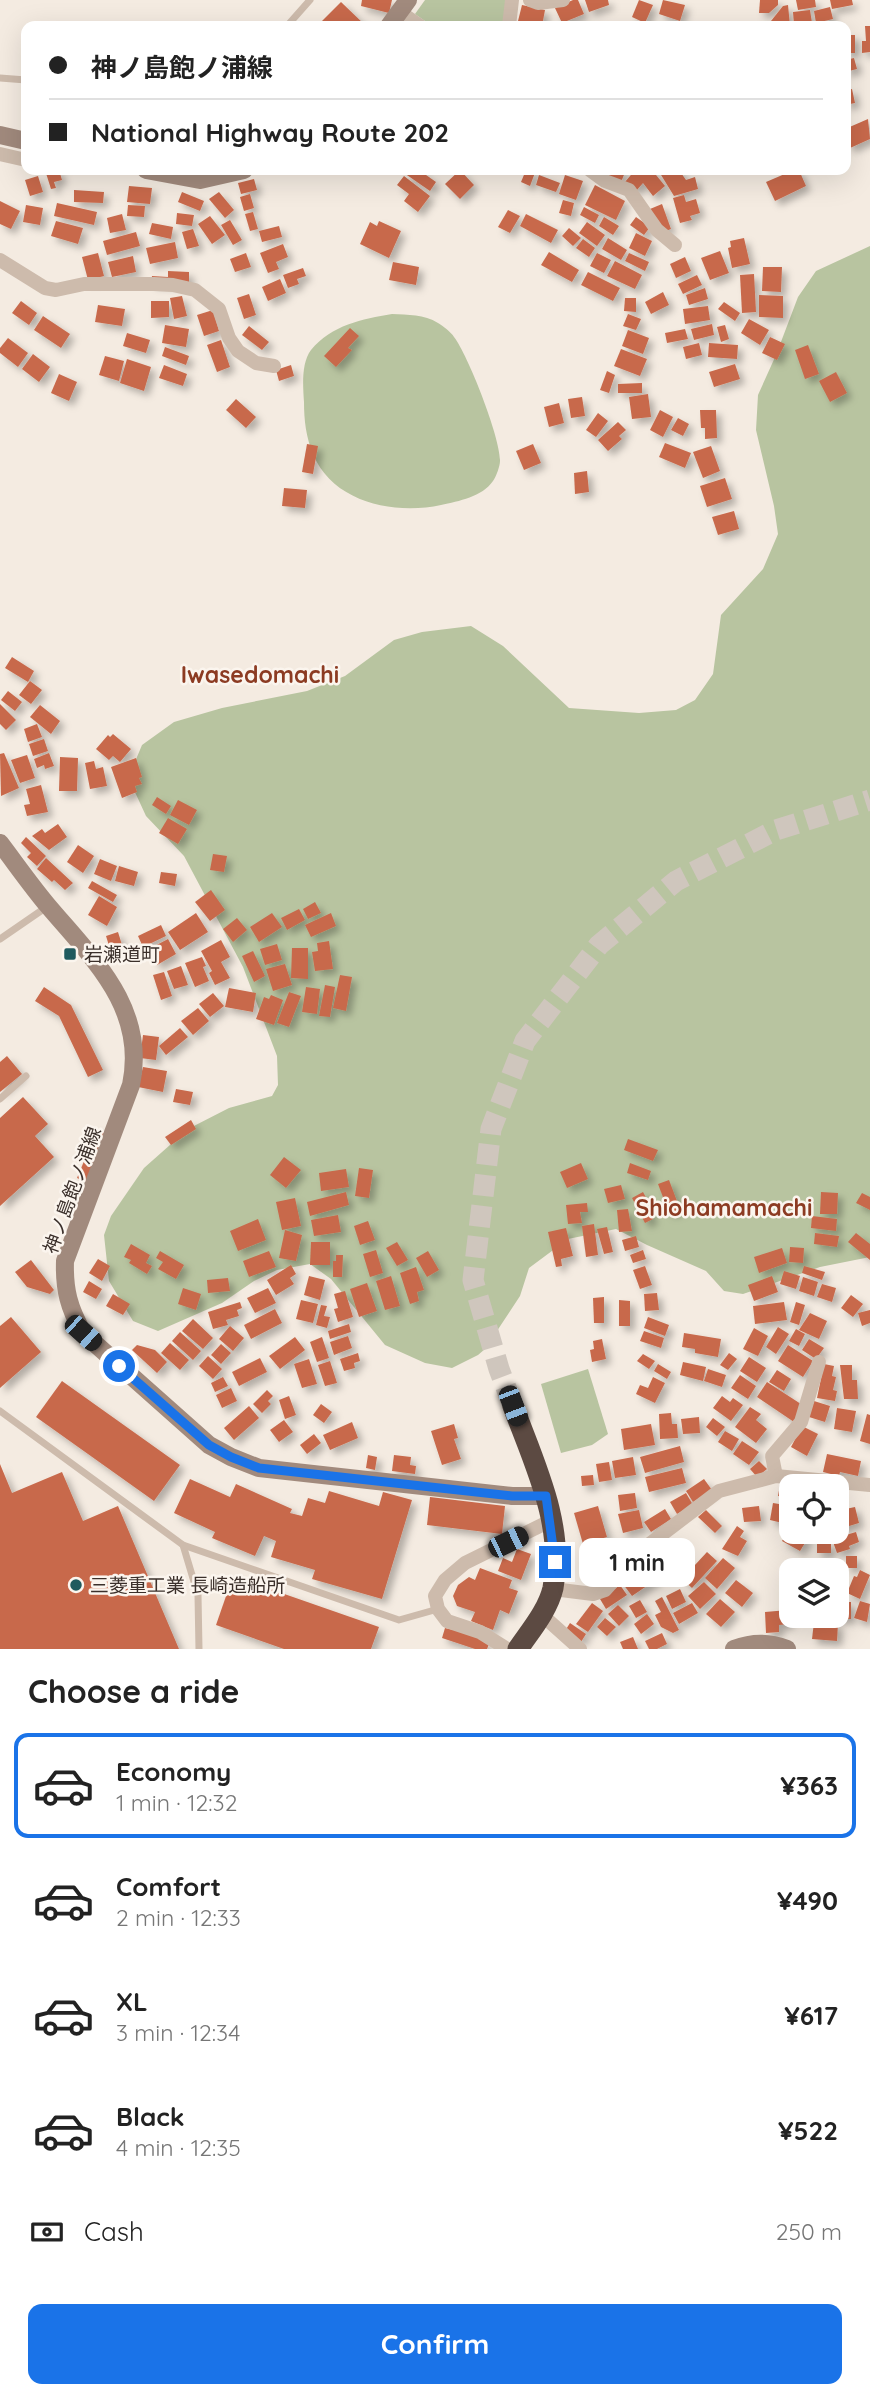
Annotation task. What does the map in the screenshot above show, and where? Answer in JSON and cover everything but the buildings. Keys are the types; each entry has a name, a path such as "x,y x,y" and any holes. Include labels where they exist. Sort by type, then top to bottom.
{"highway":[{"path":"513,1406 546,1496 555,1562 552,1589 541,1615 519,1649"}],"main road":[{"path":"0,135 21,140"},
{"path":"173,175 200,180 222,175"},
{"name":"神ノ島飽ノ浦線","path":"0,843 100,968 119,997 131,1025 135,1051 131,1085 65,1261 64,1287 74,1317 83,1333 209,1445 259,1468 512,1496 546,1496"},
{"path":"734,1649 758,1643 775,1644 786,1649"}],"street":[{"path":"510,21 512,0"},
{"path":"530,0 538,3 563,0"},
{"path":"0,153 21,159"},
{"path":"597,175 629,190 657,230 675,245"},
{"path":"0,260 44,288 56,290 84,284 173,285 195,290 219,309 229,338 237,351 256,363 274,366"},
{"path":"776,1476 772,1456 801,1422 819,1362"},
{"path":"552,1589 599,1593 611,1584 639,1552 719,1491 776,1476 870,1485"},
{"path":"507,1649 480,1632 447,1621 438,1609 435,1596 446,1580 465,1563 550,1521"},
{"path":"541,1615 580,1649"}],"lane":[{"path":"291,21 310,0"},
{"path":"0,78 21,80"},
{"path":"0,939 48,906"},
{"path":"0,1099 26,1076"},
{"path":"0,1411 183,1545 399,1620 438,1609"},
{"path":"183,1545 198,1595 199,1649"}],"green space":[{"path":"425,0 507,0 504,21 425,21 415,14"},
{"path":"870,246 870,1257 820,1267 743,1294 724,1291 706,1271 616,1229 568,1239 529,1268 520,1296 485,1349 452,1368 425,1363 385,1345 331,1279 310,1264 277,1270 254,1281 222,1303 158,1331 133,1321 109,1281 104,1235 111,1216 144,1168 188,1129 229,1108 272,1096 278,1085 277,1056 243,967 184,856 146,816 134,790 132,769 142,745 174,722 222,708 307,691 345,676 394,640 422,632 471,626 503,646 569,708 639,713 676,710 695,700 713,674 721,615 763,569 778,534 756,430 758,395 798,297 816,271"},
{"path":"392,314 422,316 447,329 460,347 483,398 500,461 493,481 470,498 423,508 367,502 335,484 322,471 313,454 304,415 303,375 308,355 319,341 338,329"},
{"path":"588,1369 608,1434 592,1445 561,1453 541,1384"}],"tunnel":[{"path":"513,1406 499,1369 473,1280 491,1129 525,1041 599,945 676,881 776,830 870,800"}],"place":[{"name":"岩瀬道町","path":"70,954"},
{"name":"三菱重工業 長崎造船所","path":"76,1585"}],"district":[{"name":"Iwasedomachi","path":"260,674"},
{"name":"Shiohamamachi","path":"724,1207"}],"route":[{"path":"119,1366 209,1445 259,1468 512,1496 546,1496 555,1562"}]}
